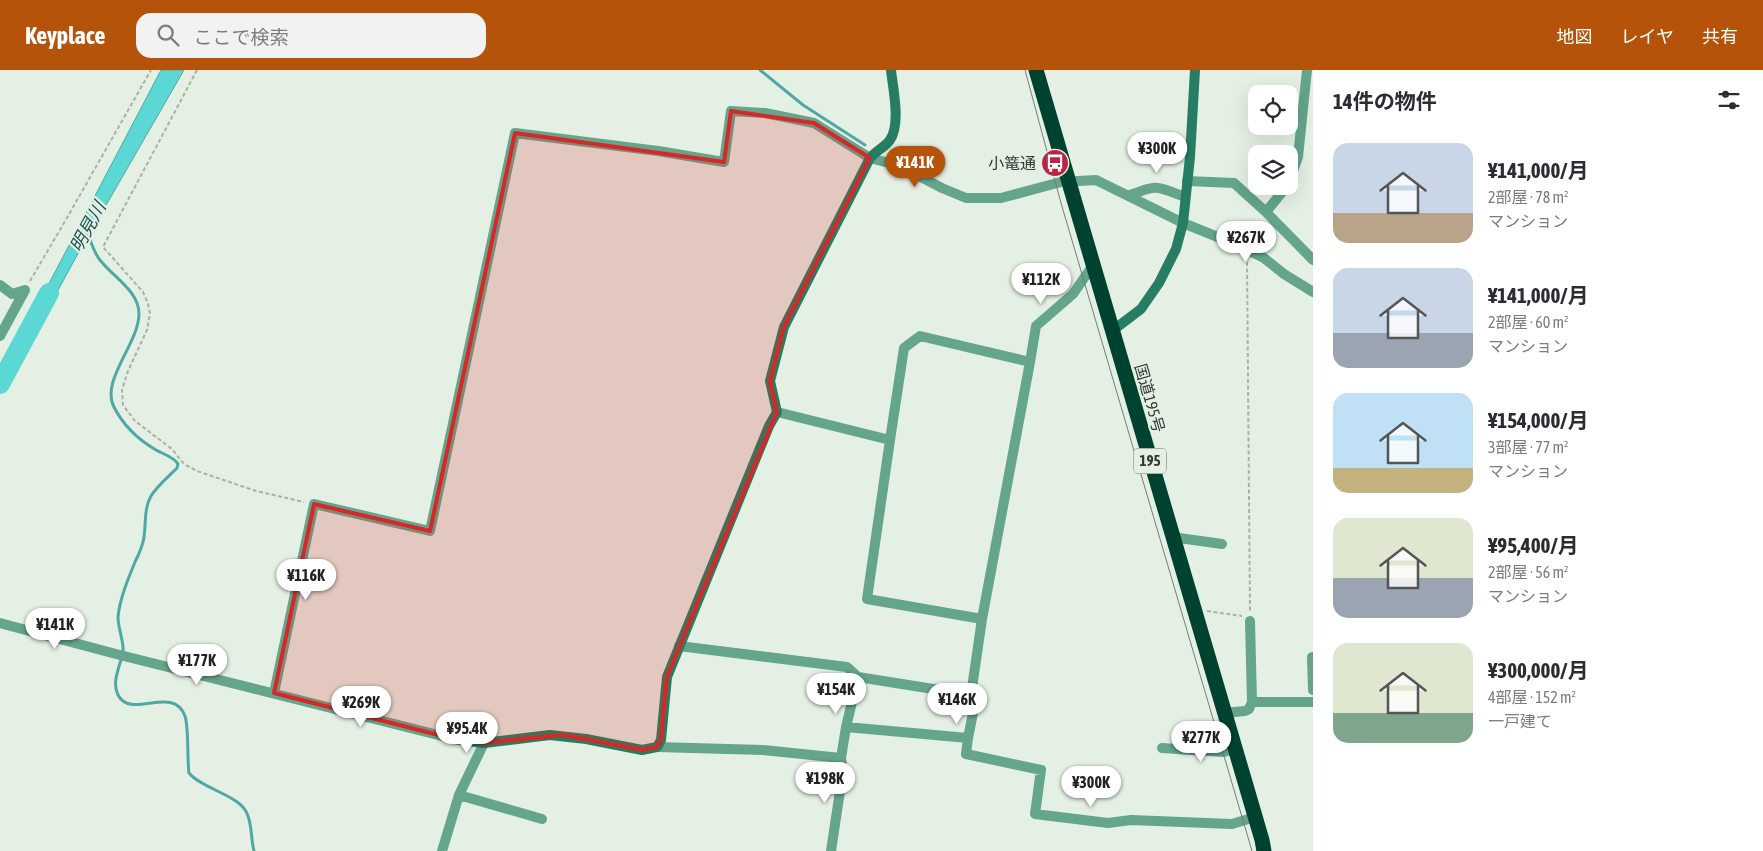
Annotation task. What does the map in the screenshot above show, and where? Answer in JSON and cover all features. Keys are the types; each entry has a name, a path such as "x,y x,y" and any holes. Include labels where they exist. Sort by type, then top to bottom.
{"highway":[{"name":"国道195号","path":"1036,70 1256,817 1264,851"}],"street":[{"path":"657,747 661,740 667,677 769,426 777,412 770,381 784,326 870,158 889,142 895,131 891,70"},
{"path":"1112,332 1141,309 1159,284 1176,249 1183,223 1186,197 1196,70"},
{"path":"1298,157 1307,70"},
{"path":"274,693 314,504 430,531 516,133 658,151 724,162 731,111 765,113 814,123 870,158 900,166 966,198 1001,198 1068,181 1096,180 1183,223 1264,258 1284,274 1313,292"},
{"path":"1187,181 1234,183 1266,212 1313,260"},
{"path":"1128,196 1158,186 1186,197"},
{"path":"1266,212 1280,195"},
{"path":"971,695 982,619 1036,326 1073,294 1093,264"},
{"path":"0,284 12,294 25,290"},
{"path":"0,336 25,290"},
{"path":"982,619 867,599 904,348 920,336 1030,362"},
{"path":"777,412 890,440"},
{"path":"1172,537 1222,544"},
{"path":"1224,713 1245,711 1249,709 1252,702 1250,621"},
{"path":"0,622 121,655 454,739 484,743 550,735 586,739 642,750 657,747 763,750 841,758"},
{"path":"679,646 847,667 858,677 971,695 976,698 966,754 1041,770 1035,814 1108,823 1131,820 1232,824 1256,817"},
{"path":"1312,657 1313,690"},
{"path":"832,851 843,771 841,758 858,677"},
{"path":"1252,702 1313,702"},
{"path":"846,727 968,738"},
{"path":"442,851 459,795 484,743"},
{"path":"1162,748 1224,752 1235,749"},
{"path":"459,795 542,819"}],"path":[{"path":"25,290 151,70"},
{"path":"196,70 103,247 143,292 150,314 147,330 128,371 122,390 123,405 135,421 172,449 184,464 197,471 256,491 314,504"},
{"path":"1194,609 1250,617 1246,249"}],"highlighted area":[{"path":"731,111 814,123 870,158 784,327 770,381 777,412 667,677 661,740 657,747 642,750 563,735 484,743 454,739 274,693 314,504 430,531 515,133 724,162"}],"water":[{"path":"161,70 184,70 40,323 33,314"}],"waterway":[{"path":"760,70 803,105 865,145"},
{"path":"896,151 918,165"},
{"path":"87,233 98,257 130,291 138,306 137,325 112,386 111,397 114,407 122,420 138,437 178,464 177,468 151,496 146,511 143,544 122,596 118,617 123,651 116,679 116,690 124,702 132,704 162,702 171,703 179,707 185,716 186,722 189,773 195,779 230,798 244,809 249,820 254,851"},
{"name":"明見川","path":"0,384 49,293"}],"tram line":[{"path":"1025,70 1061,203 1252,851"}],"place":[{"name":"小篭通","path":"1055,163"}]}
